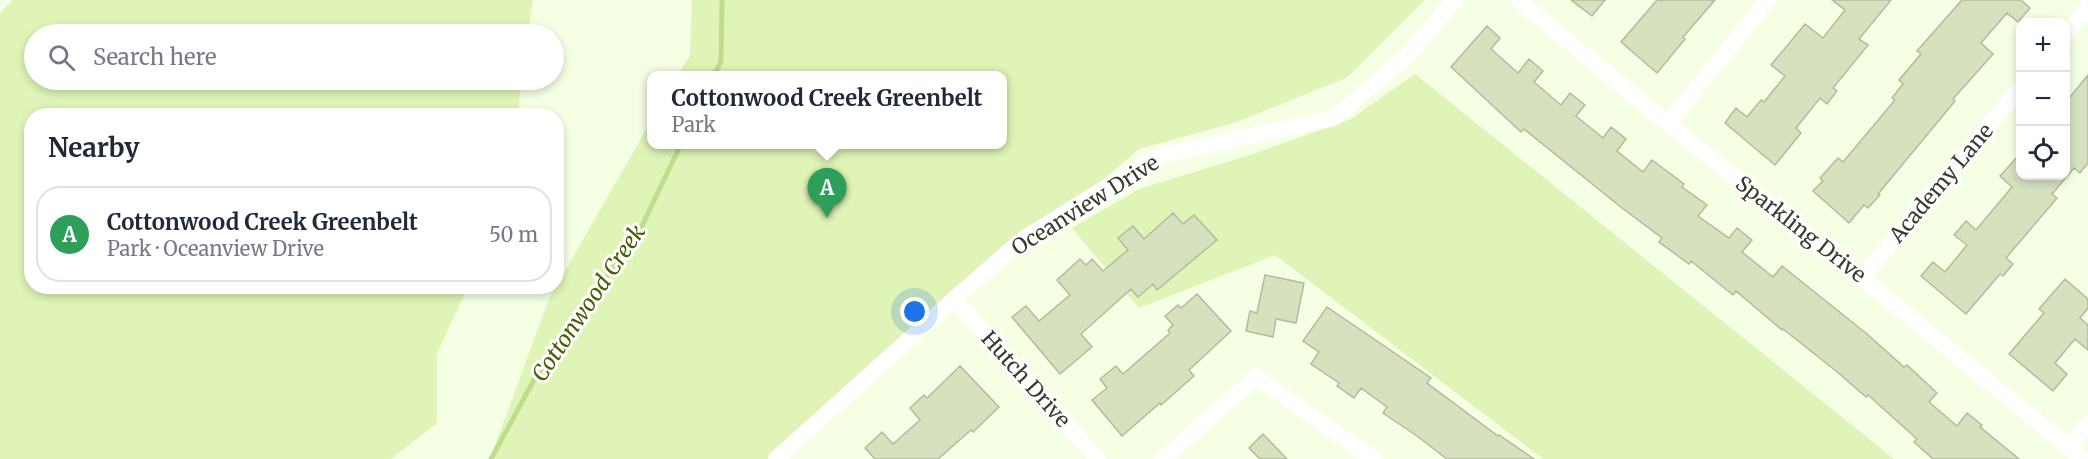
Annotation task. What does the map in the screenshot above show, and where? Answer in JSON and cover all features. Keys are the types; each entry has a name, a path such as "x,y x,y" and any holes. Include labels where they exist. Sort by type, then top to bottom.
{"street":[{"name":"Oceanview Drive","path":"776,459 1023,239 1155,157 1334,118 1408,55 1455,0"},
{"name":"Sparkling Drive","path":"1518,0 2083,459"},
{"path":"1668,124 1768,0"},
{"path":"2070,29 2088,7"},
{"name":"Academy Lane","path":"1862,278 2016,93"},
{"name":"Hutch Drive","path":"954,299 1098,459"},
{"path":"1164,459 1256,377 1374,459"},
{"path":"2068,448 2088,424"}],"green space":[{"path":"13,0 533,0 529,24 24,24 24,90 521,90 519,108 24,108 24,294 465,294 437,353 437,423 391,459 0,459 0,13"},
{"path":"692,0 1425,0 1348,77 1237,122 1139,149 773,459 490,459 549,299 552,294 564,294 564,273 647,128 647,149 1007,149 1007,71 680,71 690,55"},
{"path":"1415,74 1894,459 1543,459 1275,255 1139,308 1072,228 1139,189 1253,154 1351,119"}],"building":[{"path":"1571,0 1605,0 1592,16"},
{"path":"1657,0 1715,0 1683,37 1685,39 1657,73 1621,42"},
{"path":"1832,0 1891,0 1859,39 1868,45 1833,88 1837,91 1827,104 1820,98 1796,128 1801,133 1775,165 1725,123 1736,108 1747,117 1761,100 1764,102 1785,76 1771,65 1805,24 1823,38 1845,10"},
{"path":"1962,0 2021,0 2030,8 2021,18 2016,18 2016,20 2007,13 1981,43 1993,54 1953,99 1955,101 1878,194 1880,195 1868,208 1864,205 1849,223 1813,191 1823,181 1820,178 1838,158 1843,162 1895,100 1892,98 1903,84 1899,80 1921,54 1917,51"},
{"path":"1487,26 1500,38 1491,49 1518,73 1529,59 1543,71 1534,82 1561,105 1570,93 1585,105 1576,116 1603,138 1611,127 1626,139 1617,151 1643,172 1652,160 1684,184 1682,187 1707,205 1698,216 1729,238 1737,228 1752,240 1742,252 1773,277 1782,266 1867,334 1904,367 1907,365 1937,393 1929,402 1957,426 1967,413 1982,425 1980,427 2019,459 1933,459 1914,442 1917,439 1868,395 1866,397 1736,291 1733,295 1691,261 1689,264 1659,242 1662,238 1524,129 1521,132 1451,67"},
{"path":"2088,75 2088,163 2080,173 2074,168 2070,173 2070,97"},
{"path":"2016,158 2016,180 2064,180 2052,194 2057,198 2006,258 2013,264 2003,276 2000,274 1966,314 1921,276 1933,262 1945,272 1967,245 1954,235 1966,221 1976,230 2012,187 2000,176"},
{"path":"1173,213 1183,224 1194,215 1217,240 1157,290 1153,284 1138,297 1131,289 1081,334 1092,347 1060,374 1012,317 1026,306 1039,321 1070,295 1057,280 1080,259 1086,265 1092,259 1103,271 1128,250 1118,238 1133,226 1144,239"},
{"path":"1265,275 1304,283 1296,323 1276,319 1273,337 1246,331 1250,311 1257,313"},
{"path":"2065,279 2088,299 2088,308 2080,318 2088,325 2088,350 2075,339 2055,363 2067,374 2053,391 2009,354 2044,313 2039,309"},
{"path":"1197,294 1231,331 1189,370 1194,376 1122,436 1092,400 1107,388 1100,379 1116,366 1123,374 1170,333 1168,330 1173,325 1165,316 1178,305 1181,308"},
{"path":"1327,307 1431,378 1427,383 1498,436 1534,459 1447,459 1383,413 1387,407 1361,388 1354,398 1337,386 1339,383 1311,364 1319,352 1303,341"},
{"path":"960,366 999,407 973,432 971,430 938,459 875,459 865,448 882,432 893,444 920,420 910,408 924,395 927,398"},
{"path":"1263,434 1287,459 1260,459 1249,448"}],"waterway":[{"name":"Cottonwood Creek","path":"716,71 721,61 722,0"},
{"name":"Cottonwood Creek","path":"491,459 535,378 640,230 679,149"}],"place":[{"name":"Cottonwood Creek Greenbelt","path":"827,218"}]}
